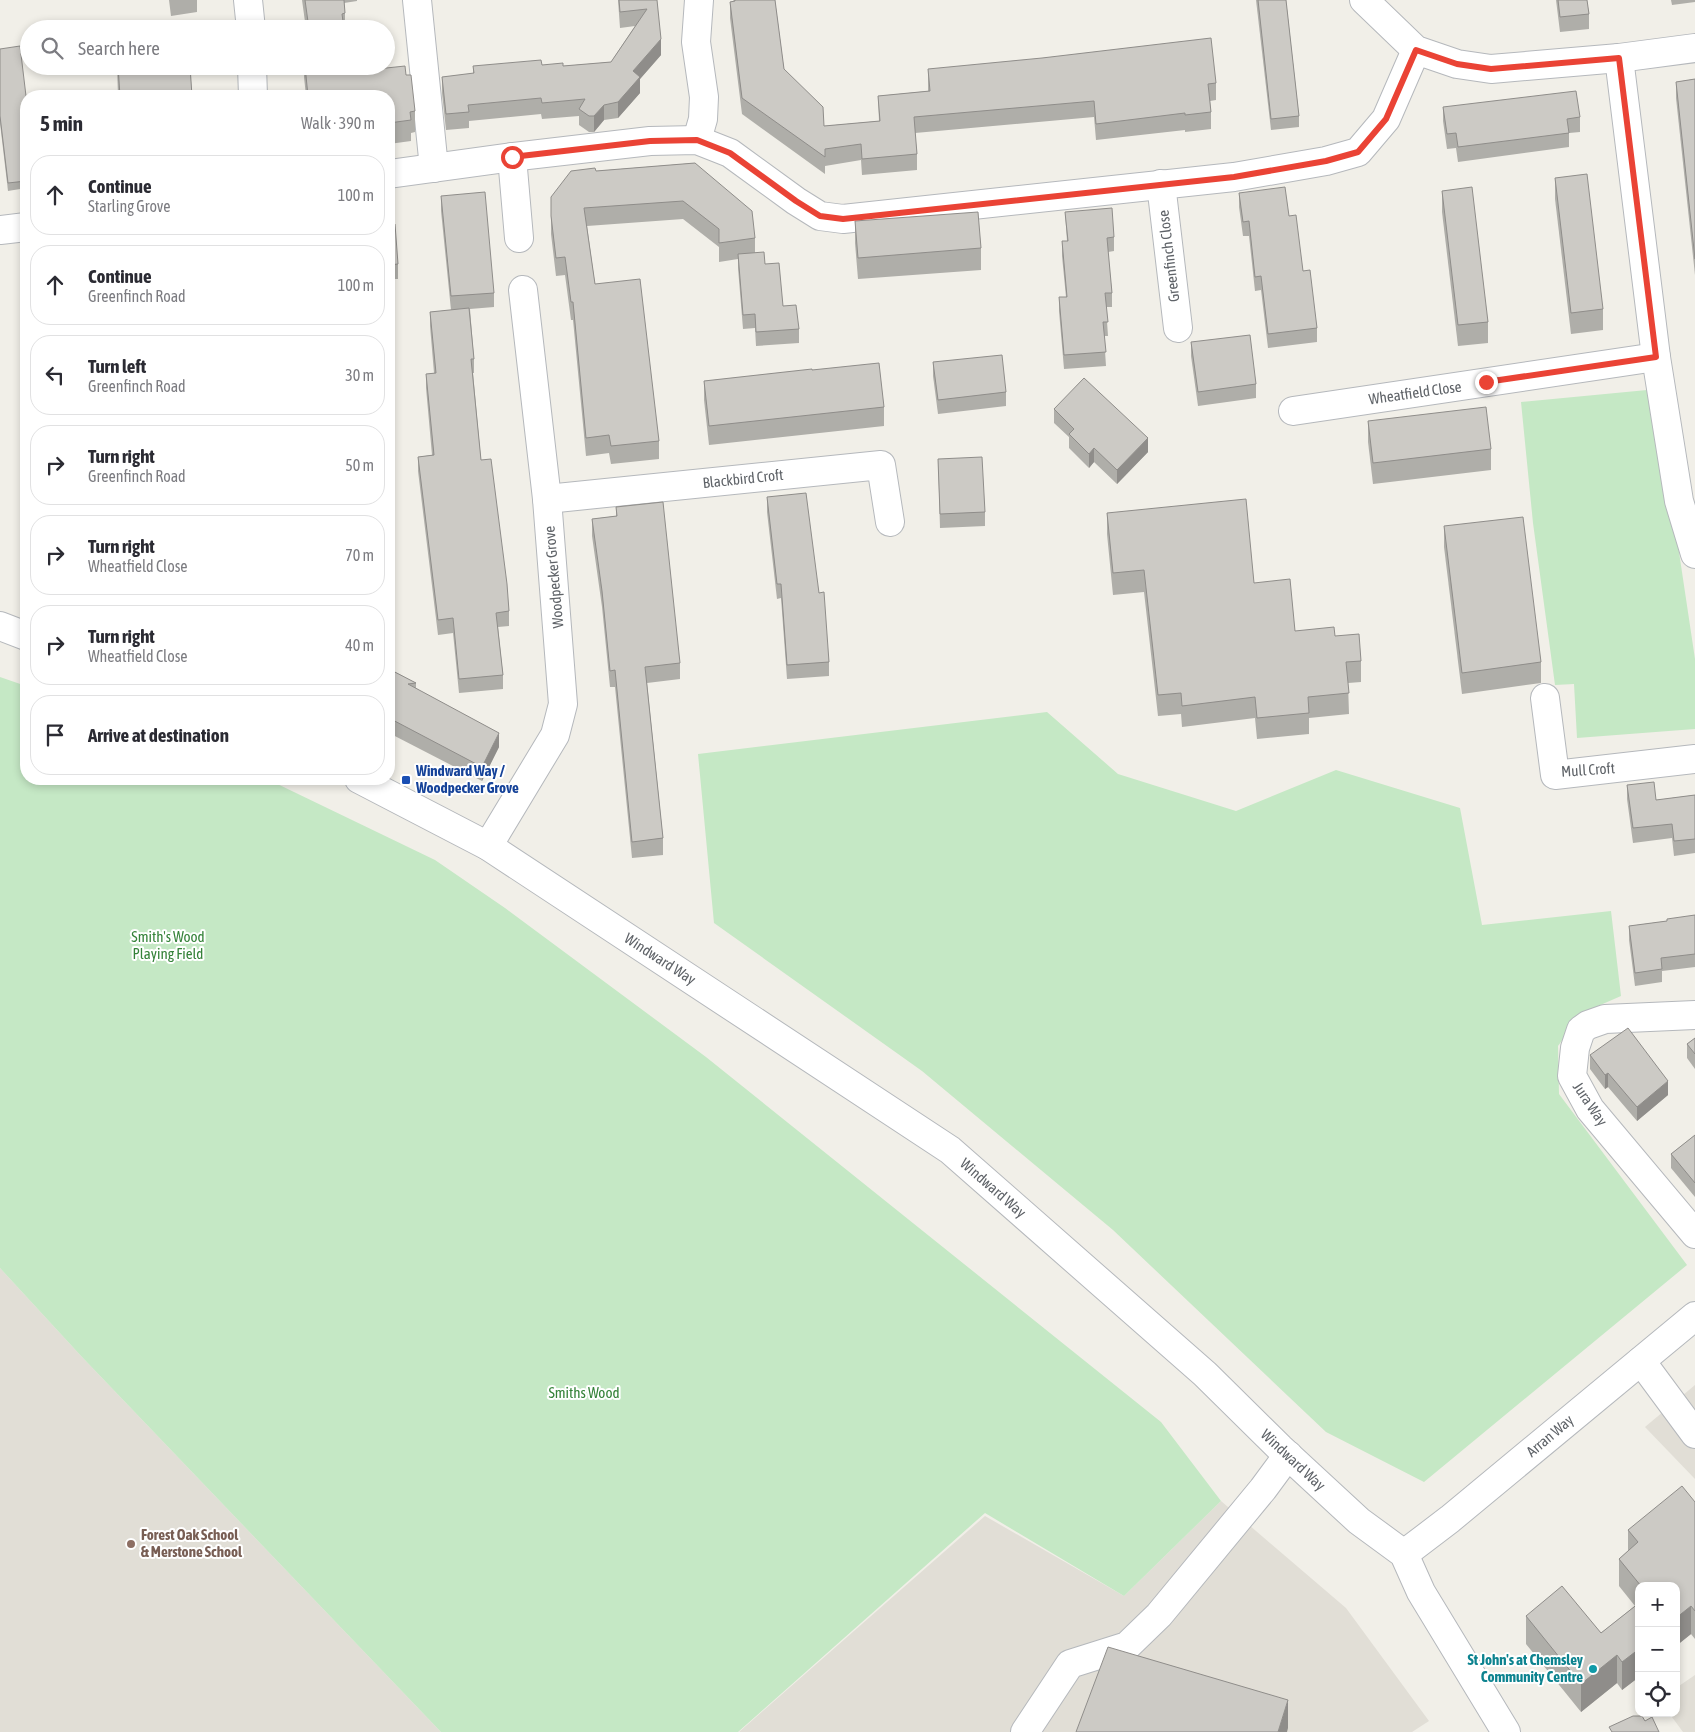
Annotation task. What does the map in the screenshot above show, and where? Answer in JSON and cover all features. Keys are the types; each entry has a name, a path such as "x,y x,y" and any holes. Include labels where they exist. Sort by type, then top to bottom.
{"street":[{"path":"248,0 249,20"},
{"path":"417,0 434,168"},
{"path":"697,140 703,119 704,97 696,42 699,0"},
{"path":"1364,0 1416,50 1457,64 1491,69 1619,58 1695,48"},
{"path":"395,173 650,141 697,140 730,153 820,216 843,219 1234,177 1326,161 1358,152 1386,119 1416,50"},
{"path":"1619,58 1656,357 1670,445 1687,500 1695,554"},
{"path":"252,75 253,90"},
{"path":"512,157 519,238"},
{"name":"Greenfinch Close","path":"1160,184 1178,328"},
{"path":"0,230 20,228"},
{"name":"Woodpecker Grove","path":"488,846 555,735 563,704 548,499 523,290"},
{"name":"Wheatfield Close","path":"1293,411 1656,357"},
{"name":"Blackbird Croft","path":"548,499 880,465 890,522"},
{"path":"0,626 20,634"},
{"name":"Mull Croft","path":"1545,698 1555,775 1695,760"},
{"name":"Windward Way","path":"371,785 488,846 950,1150 1205,1374 1359,1521 1404,1554 1421,1592 1500,1729"},
{"name":"Jura Way","path":"1695,1015 1605,1020 1588,1026 1581,1030 1575,1048 1572,1076 1590,1109 1695,1234"},
{"name":"Arran Way","path":"1404,1554 1450,1519 1695,1316"},
{"path":"1641,1360 1695,1434"},
{"path":"1025,1732 1070,1664 1127,1646 1159,1615 1263,1489 1288,1455"}],"shaded area":[{"name":"Forest Oak School & Merstone School","path":"0,1268 82,1357 441,1732 0,1732"},
{"path":"1695,1385 1695,1479 1645,1427"},
{"path":"1221,1501 1346,1608 1429,1721 1412,1732 739,1732 985,1516 1124,1596"},
{"path":"1695,1675 1695,1732 1683,1732 1672,1717 1680,1717 1680,1685"}],"green space":[{"path":"1647,390 1676,532 1695,659 1695,729 1577,738 1574,684 1555,685 1533,523 1521,402"},
{"name":"Smiths Wood","path":"0,677 20,684 20,785 279,785 435,860 505,908 706,1057 1161,1422 1221,1501 1124,1596 985,1513 738,1732 441,1732 82,1357 0,1268"},
{"path":"1047,712 1118,774 1236,811 1336,770 1460,808 1482,925 1611,911 1621,996 1582,1013 1558,1046 1559,1094 1687,1265 1424,1482 1326,1432 1113,1230 922,1071 714,923 698,754"}],"building":[{"path":"305,0 344,0 345,13 342,14 343,20 308,20"},
{"path":"619,0 657,0 661,39 633,71 640,77 618,102 604,105 594,116 589,116 579,109 585,99 542,103 541,98 468,105 469,112 446,114 442,77 474,73 473,66 541,60 542,65 563,63 563,66 611,62 647,9 620,12"},
{"path":"735,0 775,0 784,69 823,107 824,126 880,121 878,96 930,91 928,69 1211,38 1216,83 1208,84 1211,112 1185,115 1185,113 1096,124 1094,101 914,117 917,154 862,159 861,144 825,149 825,157 742,98 730,2"},
{"path":"1258,0 1286,0 1299,116 1271,119"},
{"path":"1558,0 1587,0 1589,14 1560,17"},
{"path":"20,46 20,75 23,75 25,90 20,90 20,182 8,183 0,116 0,49"},
{"path":"405,66 406,75 411,75 415,111 410,112 411,120 395,122 395,90 307,90 306,75 395,75 395,67"},
{"path":"119,75 191,75 192,90 120,90"},
{"path":"1695,79 1695,259 1676,82"},
{"path":"1576,91 1580,117 1567,119 1569,133 1458,147 1456,133 1447,134 1443,107"},
{"path":"695,163 752,211 755,238 719,243 719,229 683,201 584,208 595,284 640,279 659,441 611,446 609,435 586,438 573,302 571,302 565,257 556,258 551,216 551,197 571,171 595,168 596,171"},
{"path":"1587,174 1603,309 1571,313 1555,178"},
{"path":"1285,187 1289,216 1296,215 1303,271 1310,270 1317,328 1268,334 1261,276 1255,277 1249,221 1243,222 1239,193"},
{"path":"1472,187 1488,322 1458,325 1442,191"},
{"path":"485,192 494,293 451,296 441,196"},
{"path":"1112,208 1114,237 1107,238 1112,293 1105,293 1108,322 1103,322 1106,352 1064,355 1059,297 1067,297 1062,241 1068,241 1065,212"},
{"path":"978,212 981,248 858,258 855,221"},
{"path":"395,224 398,264 395,264"},
{"path":"764,252 765,264 779,263 783,306 796,305 799,329 756,332 755,314 743,315 738,254"},
{"path":"469,308 474,359 471,359 481,460 491,459 509,611 496,613 503,675 459,679 453,618 438,620 418,457 434,455 426,374 436,373 430,312"},
{"path":"1250,335 1256,384 1198,392 1191,342"},
{"path":"1002,355 1006,392 938,400 933,362"},
{"path":"879,363 884,407 709,426 704,381"},
{"path":"1084,378 1148,438 1117,470 1094,448 1089,454 1069,434 1074,429 1054,409"},
{"path":"1486,407 1491,449 1373,463 1368,421"},
{"path":"982,457 985,512 940,514 938,459"},
{"path":"806,493 819,593 824,592 829,662 787,665 781,584 777,584 767,497"},
{"path":"1246,499 1254,583 1290,579 1295,631 1334,627 1335,636 1359,634 1361,661 1346,662 1349,693 1308,697 1309,713 1257,718 1255,697 1182,706 1181,693 1158,695 1144,570 1113,573 1107,513"},
{"path":"663,502 680,663 645,667 663,838 632,842 615,670 610,671 592,519 617,516 616,507"},
{"path":"1523,517 1541,662 1462,673 1444,526"},
{"path":"395,672 416,683 408,684 499,733 482,767 395,721"},
{"path":"1654,782 1656,800 1695,795 1695,839 1674,841 1672,824 1633,828 1627,785"},
{"path":"1695,915 1695,954 1661,958 1662,969 1635,973 1629,926"},
{"path":"1628,1028 1668,1081 1637,1107 1608,1073 1605,1075 1590,1055"},
{"path":"1695,1038 1695,1054 1687,1044"},
{"path":"1695,1135 1695,1183 1671,1154"},
{"path":"1682,1486 1695,1502 1695,1611 1691,1606 1680,1615 1680,1582 1638,1582 1619,1559 1638,1542 1628,1530"},
{"path":"1562,1586 1601,1633 1635,1606 1635,1652 1622,1662 1617,1655 1581,1684 1526,1616"},
{"path":"1108,1647 1288,1700 1278,1732 1076,1732"},
{"path":"1633,1716 1643,1717 1645,1721 1652,1717 1659,1732 1612,1732 1609,1727"}],"place":[{"name":"Windward Way / Woodpecker Grove","path":"406,780"},
{"name":"Forest Oak School & Merstone School","path":"131,1544"},
{"name":"St John's at Chemsley Community Centre","path":"1593,1669"}],"route":[{"path":"512,157 650,141 697,140 730,153 820,216 843,219 1234,177 1326,161 1358,152 1386,119 1416,50 1457,64 1491,69 1619,58 1656,357 1486,382"}],"park label":[{"name":"Smith's Wood Playing Field","path":"168,946"}]}
